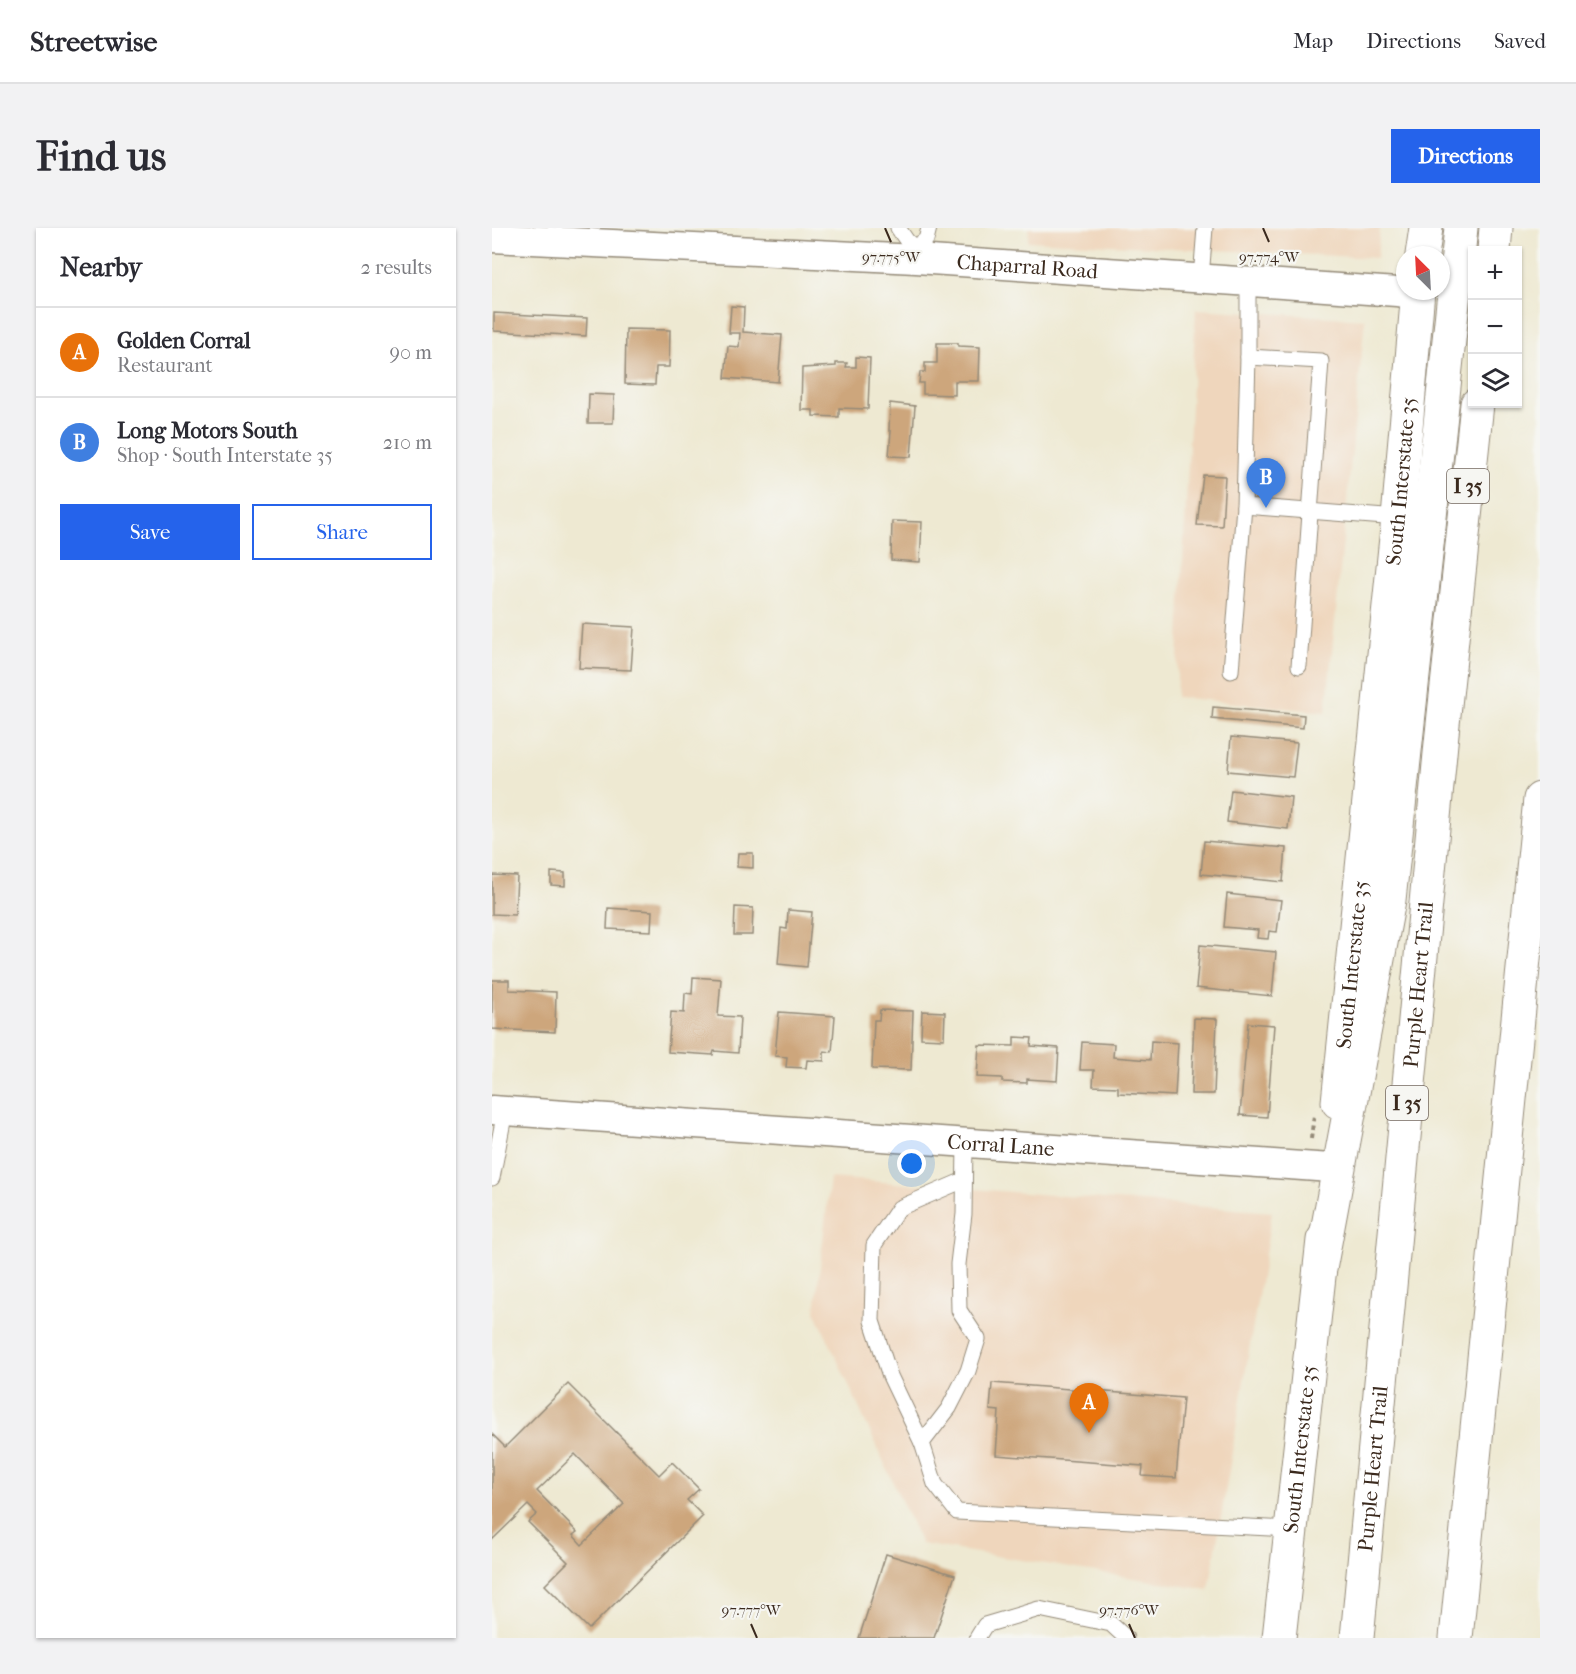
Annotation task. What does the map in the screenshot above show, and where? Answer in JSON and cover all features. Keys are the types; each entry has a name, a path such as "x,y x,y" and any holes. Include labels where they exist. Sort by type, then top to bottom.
{"main road":[{"path":"1423,246 1426,228"},
{"path":"1320,1269 1389,900 1461,228"},
{"path":"1494,246 1496,228"},
{"name":"South Interstate 35","path":"1279,1638 1331,1168 1398,518 1417,300"},
{"name":"Purple Heart Trail","path":"1357,1638 1441,743 1477,408"},
{"path":"1456,1638 1540,799"}],"street":[{"name":"Chaparral Road","path":"492,238 915,253 1248,282 1396,292"},
{"name":"Corral Lane","path":"499,1110 1331,1168"}],"lane":[{"path":"898,228 915,253 926,240 929,228"},
{"path":"1201,278 1205,228"},
{"path":"1231,671 1244,506 1248,282"},
{"path":"1248,357 1321,361 1299,666"},
{"path":"1244,506 1398,518"},
{"path":"492,1178 499,1110"},
{"path":"922,1443 949,1408 968,1371 978,1339 959,1310 958,1264 963,1214 965,1143"},
{"path":"964,1180 898,1208 874,1245 872,1321 890,1376 922,1443 935,1484 957,1512 1291,1529"},
{"path":"977,1638 985,1625 1039,1609 1111,1624 1126,1638"}],"shaded area":[{"path":"1029,228 1380,228 1377,258 1028,241"},
{"path":"1196,309 1365,319 1326,712 1176,697"},
{"path":"830,1178 1272,1212 1209,1590 921,1544 815,1311"}],"building":[{"path":"731,306 744,307 743,332 782,335 778,382 725,378 728,346 739,347 740,333 729,333"},
{"path":"494,313 587,318 586,336 494,331"},
{"path":"626,329 670,330 669,367 656,367 655,385 625,384"},
{"path":"937,343 958,343 958,346 980,347 979,381 955,381 955,395 923,394 923,383 919,383 920,372 925,372 925,363 937,363"},
{"path":"856,357 870,358 868,409 839,408 839,417 813,416 813,410 801,410 802,368 836,366 836,363 847,363 846,367 856,367"},
{"path":"589,394 614,395 613,423 588,423"},
{"path":"890,403 915,406 911,457 889,456"},
{"path":"1203,475 1225,476 1222,526 1197,525"},
{"path":"892,521 922,522 920,562 891,560"},
{"path":"582,624 634,627 631,670 579,668"},
{"path":"1213,707 1304,715 1303,728 1212,719"},
{"path":"1231,737 1297,743 1293,777 1228,771"},
{"path":"1231,790 1291,797 1288,829 1227,822"},
{"path":"1204,841 1286,848 1283,882 1201,874"},
{"path":"738,853 753,853 753,868 737,867"},
{"path":"551,872 565,873 565,886 551,885"},
{"path":"492,875 517,876 515,915 492,914"},
{"path":"1227,894 1281,900 1277,932 1269,931 1268,939 1257,938 1258,930 1224,927"},
{"path":"735,907 753,908 752,935 734,935"},
{"path":"608,908 652,911 651,931 607,929"},
{"path":"788,910 812,912 807,967 778,964 781,928 787,929"},
{"path":"1200,945 1276,952 1272,996 1196,988"},
{"path":"693,977 721,979 718,1016 740,1017 738,1053 714,1051 713,1055 668,1052 671,1012 684,1013 685,993 692,994"},
{"path":"492,980 509,980 509,990 556,992 555,1032 492,1029"},
{"path":"880,1010 913,1011 911,1070 872,1069 874,1020 879,1020"},
{"path":"922,1011 945,1012 944,1039 921,1038"},
{"path":"779,1012 835,1016 832,1052 824,1051 824,1061 807,1060 806,1068 786,1067 787,1057 775,1056"},
{"path":"1194,1018 1217,1019 1214,1094 1191,1094"},
{"path":"1248,1023 1274,1025 1267,1117 1240,1115"},
{"path":"1014,1037 1032,1038 1031,1046 1059,1048 1057,1081 1027,1079 1027,1083 1002,1082 1002,1078 977,1077 979,1045 1014,1046"},
{"path":"1151,1041 1178,1043 1175,1096 1118,1093 1118,1087 1093,1086 1094,1070 1080,1070 1082,1042 1114,1044 1113,1057 1150,1060"},
{"path":"992,1383 1183,1398 1176,1478 1142,1476 1143,1466 996,1455 999,1411 990,1410"},
{"path":"568,1384 659,1475 672,1462 699,1489 687,1500 703,1516 589,1629 545,1585 568,1562 528,1522 537,1514 528,1505 492,1540 492,1434 505,1447","holes":["575,1454 624,1504 582,1545 573,1535 577,1532 537,1491"]},
{"path":"886,1554 955,1575 934,1638 859,1638"}],"place":[{"name":"Long Motors South","path":"1266,508"},
{"name":"Golden Corral","path":"1089,1433"}]}
